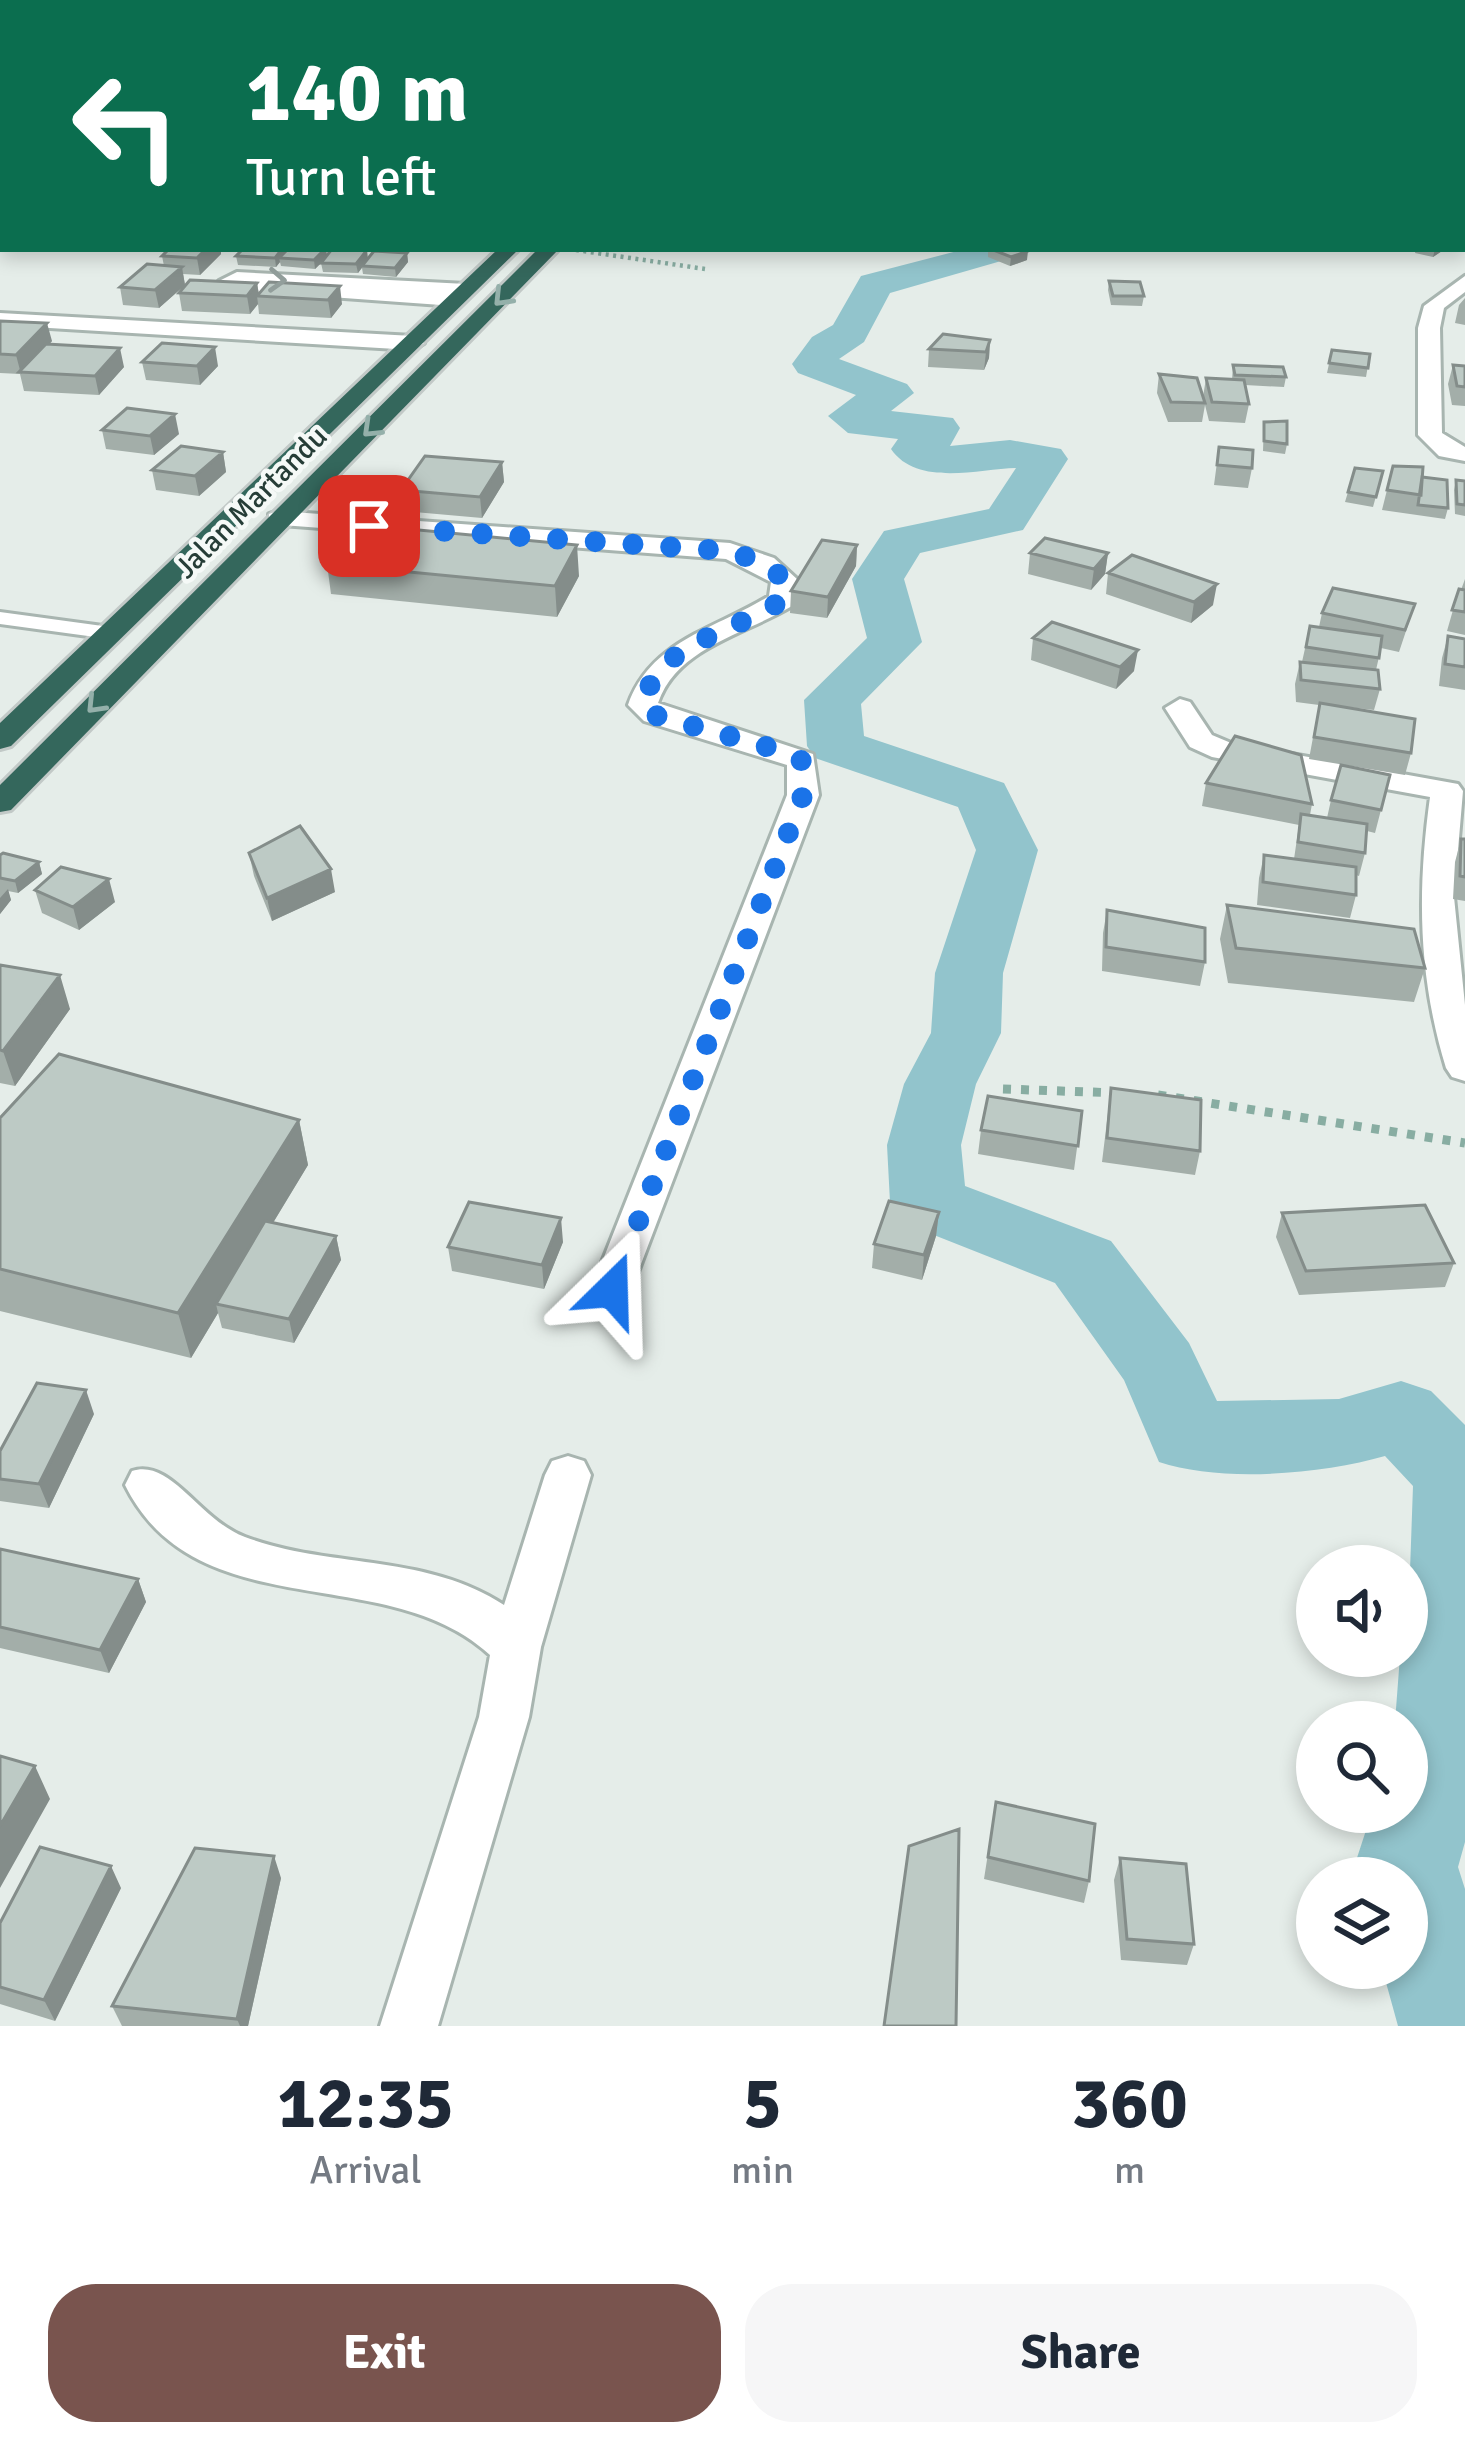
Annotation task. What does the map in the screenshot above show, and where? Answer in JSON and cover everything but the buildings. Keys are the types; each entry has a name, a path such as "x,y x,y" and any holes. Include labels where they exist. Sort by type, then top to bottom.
{"highway":[{"name":"Jalan Martandu","path":"0,740 506,252"},
{"name":"Jalan Martandu","path":"0,802 546,252"}],"street":[{"path":"237,278 460,295 226,285 237,278"},
{"path":"1458,290 1429,328 1430,435 1448,451 1465,454"},
{"path":"0,319 413,344"},
{"path":"278,519 730,551 765,564 785,580 782,600 690,648 663,668 646,692 644,705 654,715 782,751 802,761 805,774 803,795 612,1290"},
{"path":"1180,708 1201,741 1223,751 1456,792 1436,900 1436,958 1455,1011 1465,1068"},
{"path":"409,2026 504,1717 516,1647 568,1475"},
{"path":"148,1485 198,1538 274,1566 368,1578 438,1597 496,1623 516,1647"}],"lane":[{"path":"0,618 110,633"}],"path":[{"path":"589,252 705,269"},
{"path":"1003,1089 1178,1096 1465,1143"}],"waterway":[{"path":"993,252 939,271 875,284 849,333 827,346 813,364 892,393 850,416 864,423 937,428 935,435 914,449 931,456 963,460 1010,454 1045,459 1006,520 902,542 878,579 895,642 832,700 836,746 983,796 1007,850 969,973 966,1033 940,1084 924,1145 928,1202 1083,1262 1160,1366 1190,1437 1339,1434 1401,1416 1458,1475 1443,1746 1406,1867 1453,2026"}],"route":[{"path":"369,526 730,551 765,564 785,580 782,600 690,648 663,668 646,692 644,705 654,715 782,751 802,761 805,774 803,795 612,1290"}]}
